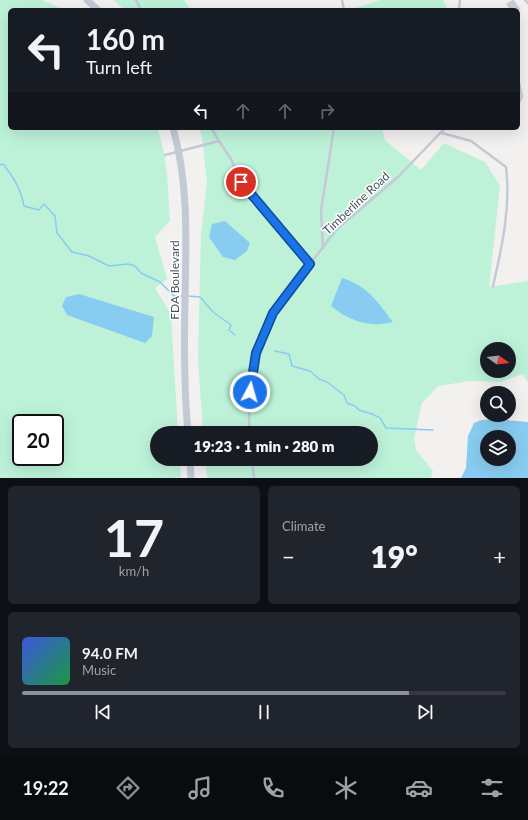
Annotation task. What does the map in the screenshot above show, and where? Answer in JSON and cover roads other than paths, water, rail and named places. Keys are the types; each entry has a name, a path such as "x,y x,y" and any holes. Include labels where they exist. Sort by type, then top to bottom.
{"street":[{"path":"87,0 96,8"},
{"name":"FDA Boulevard","path":"174,130 179,152 185,205 185,362 188,426"},
{"path":"190,466 191,478"}],"lane":[{"path":"525,0 528,3"},
{"path":"520,88 522,97 520,100"},
{"path":"212,130 231,159 241,182 310,264"},
{"path":"323,248 321,210 334,130"},
{"name":"Timberline Road","path":"250,426 251,378 256,353 273,313 336,230 398,177 444,130"},
{"path":"442,133 471,141 506,167 508,209 493,286"},
{"path":"165,155 219,141"},
{"path":"253,466 254,478"}],"water":[{"path":"225,221 250,243 247,251 235,260 223,257 209,237 212,224"},
{"path":"342,278 359,285 371,295 393,322 384,324 368,324 360,322 345,316 331,306"},
{"path":"79,294 154,317 152,336 145,343 67,315 62,306 66,297"},
{"path":"480,420 480,422 528,422 528,478 461,478 466,468 468,436 474,423"}],"waterway":[{"path":"0,165 3,164 14,179 21,194 24,206 39,210 44,204 55,216 57,233 72,252 89,256 109,266 128,264 135,266 141,273 160,282 174,296 182,296"},
{"path":"188,296 200,297 213,312 231,325 229,330 235,335"},
{"path":"275,351 289,354 292,366 310,371 319,379 327,382 344,395 347,403 355,406 359,410 380,418 386,428 433,430"}]}
